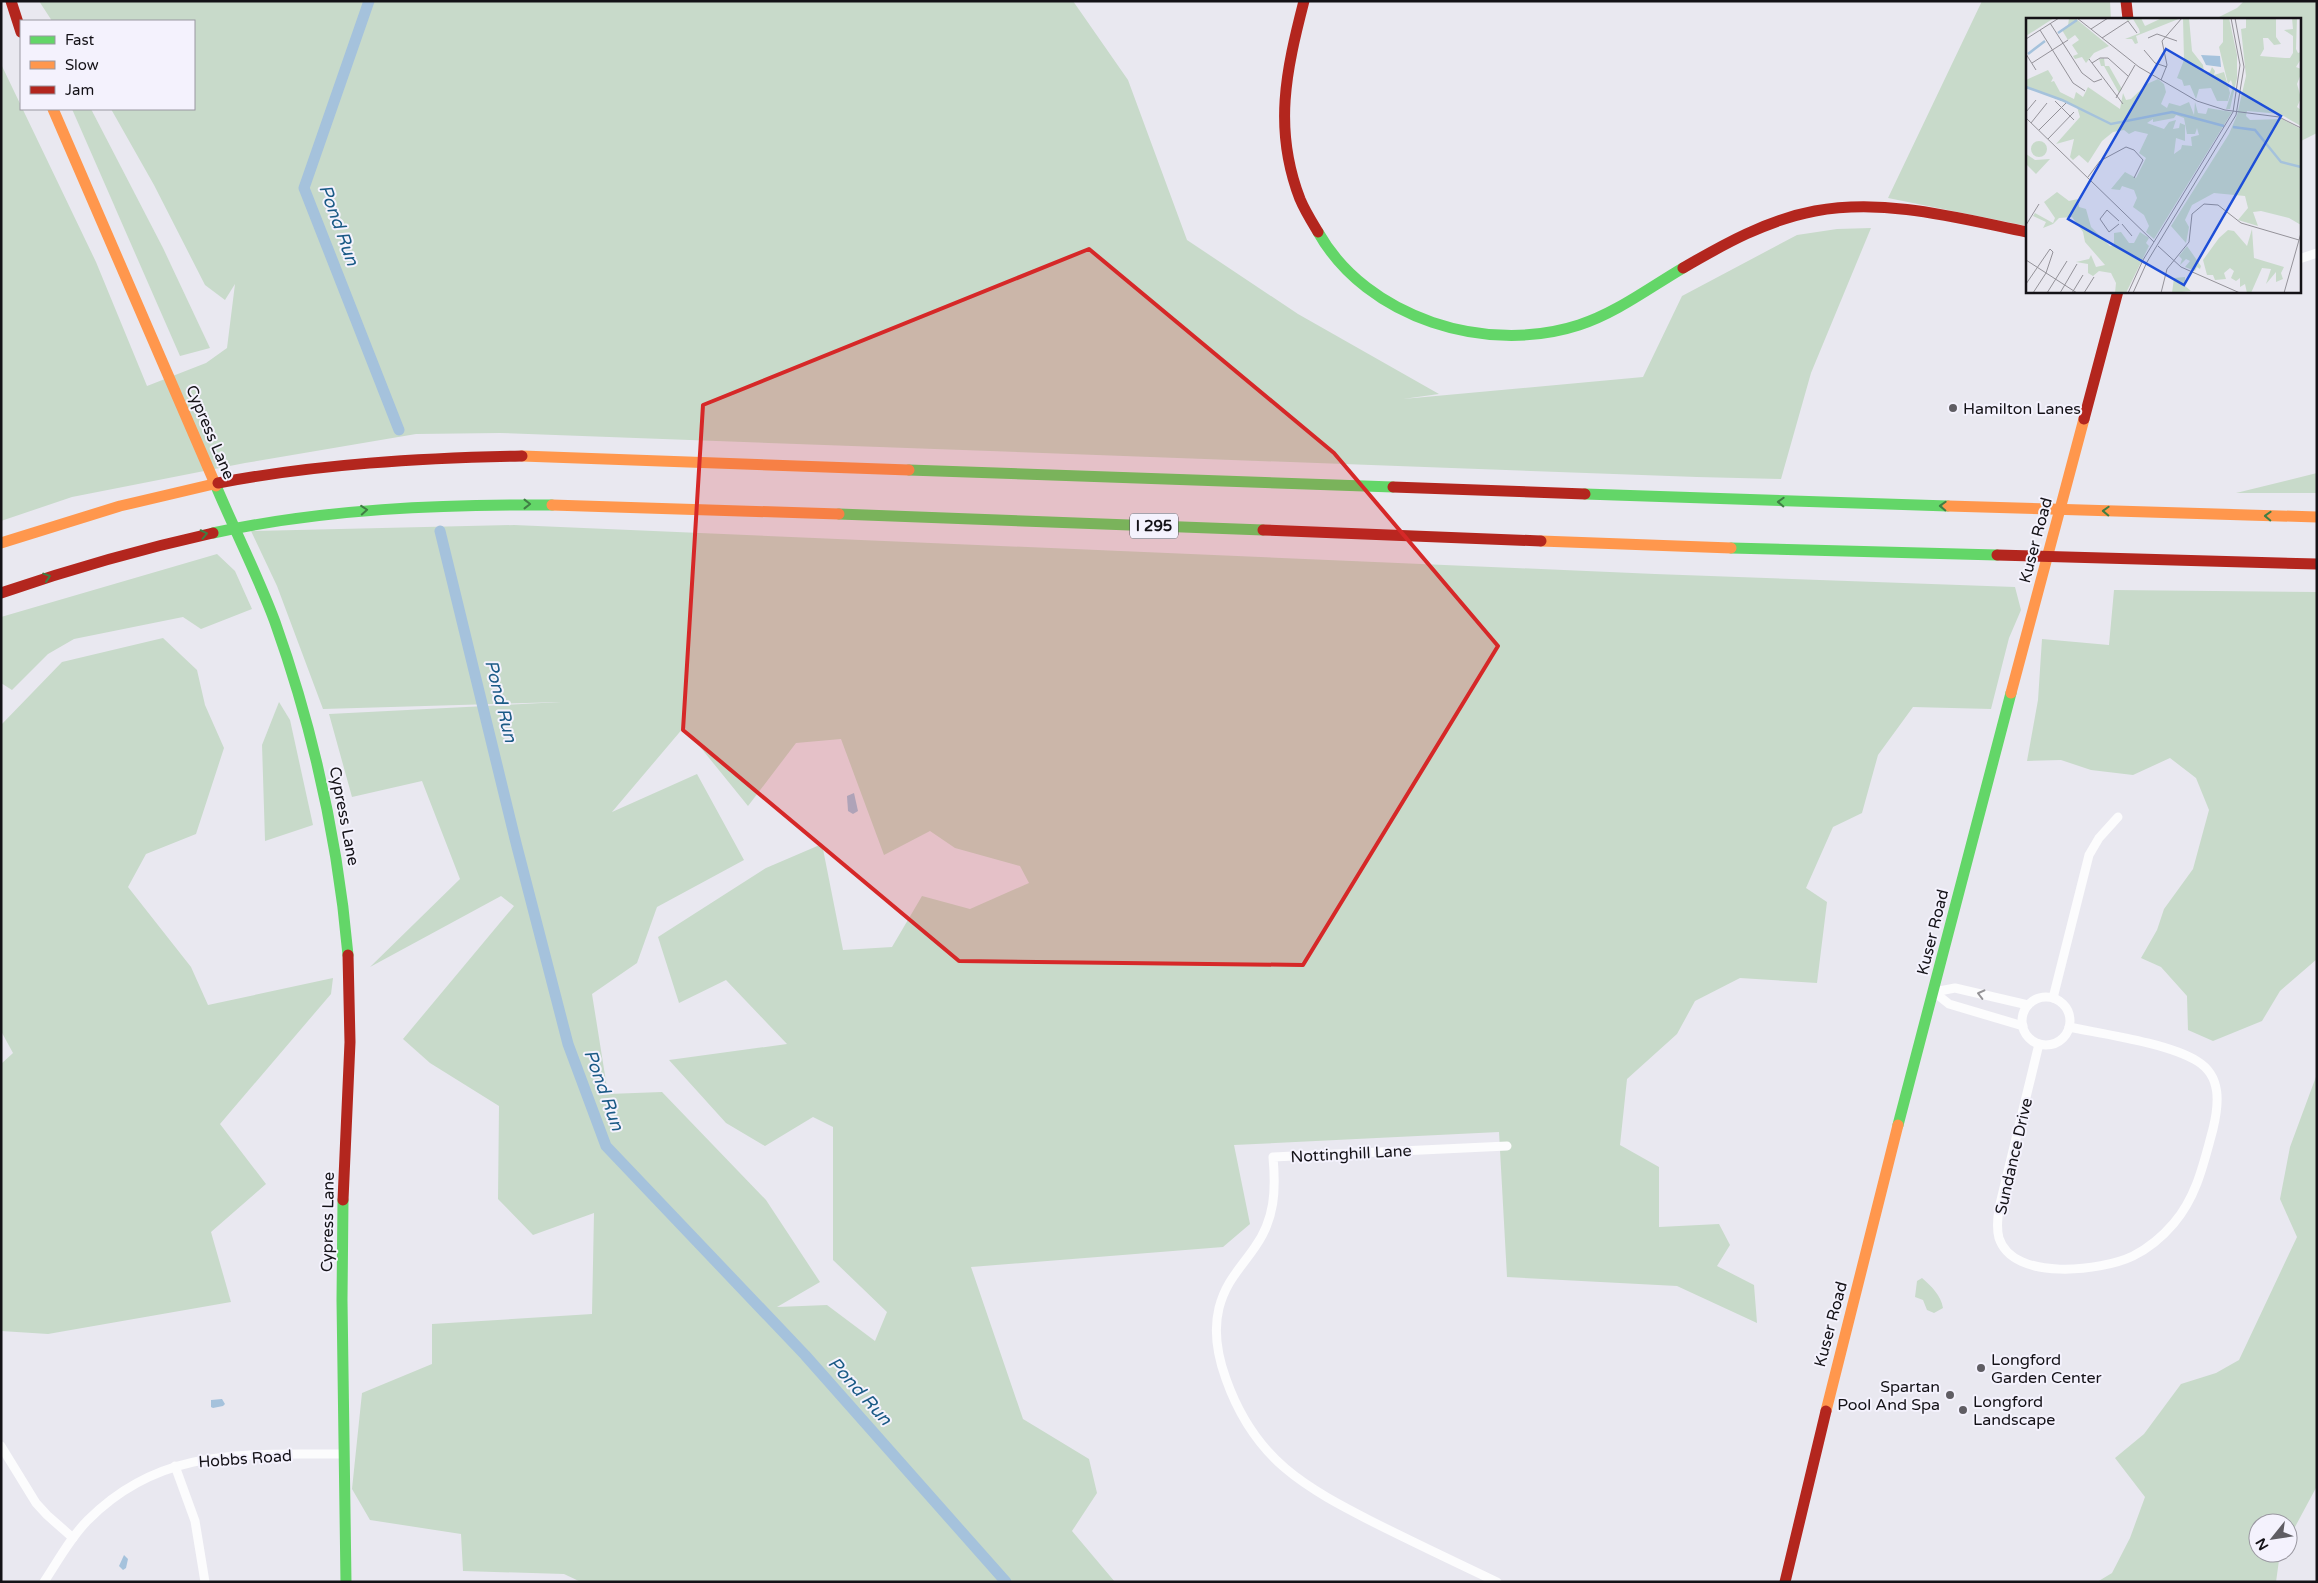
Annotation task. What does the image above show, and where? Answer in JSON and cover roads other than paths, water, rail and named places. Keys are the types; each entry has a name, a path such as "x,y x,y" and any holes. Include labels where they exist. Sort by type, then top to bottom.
{"main road":[{"path":"11,1 20,29"},
{"path":"1304,1 1287,71 1283,100 1286,151 1300,200 1322,241 1339,262 1359,281 1397,308 1440,327 1482,336 1505,337 1552,332 1578,325 1604,315 1738,237 1771,223 1814,211 1858,206 1899,206 2026,232"},
{"path":"2126,1 2128,18"},
{"name":"Cypress Lane","path":"54,110 259,586 295,679 312,736 333,833 342,892 350,1010 342,1258 346,1582"},
{"name":"Kuser Road","path":"1784,1582 1832,1384 2031,617 2118,292"},
{"path":"1,543 59,523 148,498 261,476 370,462 535,456 1765,501 2317,517"},
{"name":"I 295","path":"1,593 91,563 161,544 245,526 351,511 480,504 598,505 1764,548 2317,564"}],"street":[{"path":"2300,259 2317,253"},
{"path":"2053,998 2090,856 2099,838 2118,817"},
{"path":"1934,992 1955,988 2028,1005"},
{"path":"1934,992 1949,1004 2022,1026"},
{"path":"2040,998 2053,998 2062,1003 2068,1012 2069,1027 2058,1042 2045,1045 2039,1044 2028,1037 2022,1026 2023,1015 2028,1005 2040,998"},
{"name":"Sundance Drive","path":"2039,1044 2000,1204 1998,1218 1999,1239 2011,1254 2025,1262 2057,1269 2092,1269 2134,1256 2162,1236 2182,1214 2191,1198 2203,1169 2216,1115 2218,1092 2216,1083 2207,1069 2198,1061 2186,1056 2133,1040 2069,1027"},
{"name":"Nottinghill Lane","path":"1497,1582 1319,1494 1280,1464 1251,1430 1231,1393 1222,1368 1216,1329 1218,1311 1227,1285 1240,1265 1254,1249 1270,1220 1275,1186 1273,1157 1507,1146"},
{"path":"1,1446 36,1503 46,1515 73,1538"},
{"name":"Hobbs Road","path":"44,1582 73,1538 94,1514 124,1490 147,1477 199,1459 230,1456 344,1454"},
{"path":"175,1466 195,1521 205,1582"}],"water":[{"path":"854,793 858,811 853,814 848,811 847,796"},
{"path":"222,1399 225,1404 223,1406 211,1407 211,1400"},
{"path":"124,1555 128,1559 126,1568 123,1570 119,1566"}],"waterway":[{"name":"Pond Run","path":"369,1 304,188 399,430"},
{"name":"Pond Run","path":"440,531 516,843 568,1044 606,1146 805,1355 1006,1582"}],"place":[{"name":"Hamilton Lanes","path":"1953,408"},
{"name":"Longford Garden Center","path":"1981,1368"},
{"name":"Spartan Pool And Spa","path":"1950,1395"},
{"name":"Longford Landscape","path":"1963,1410"}]}
